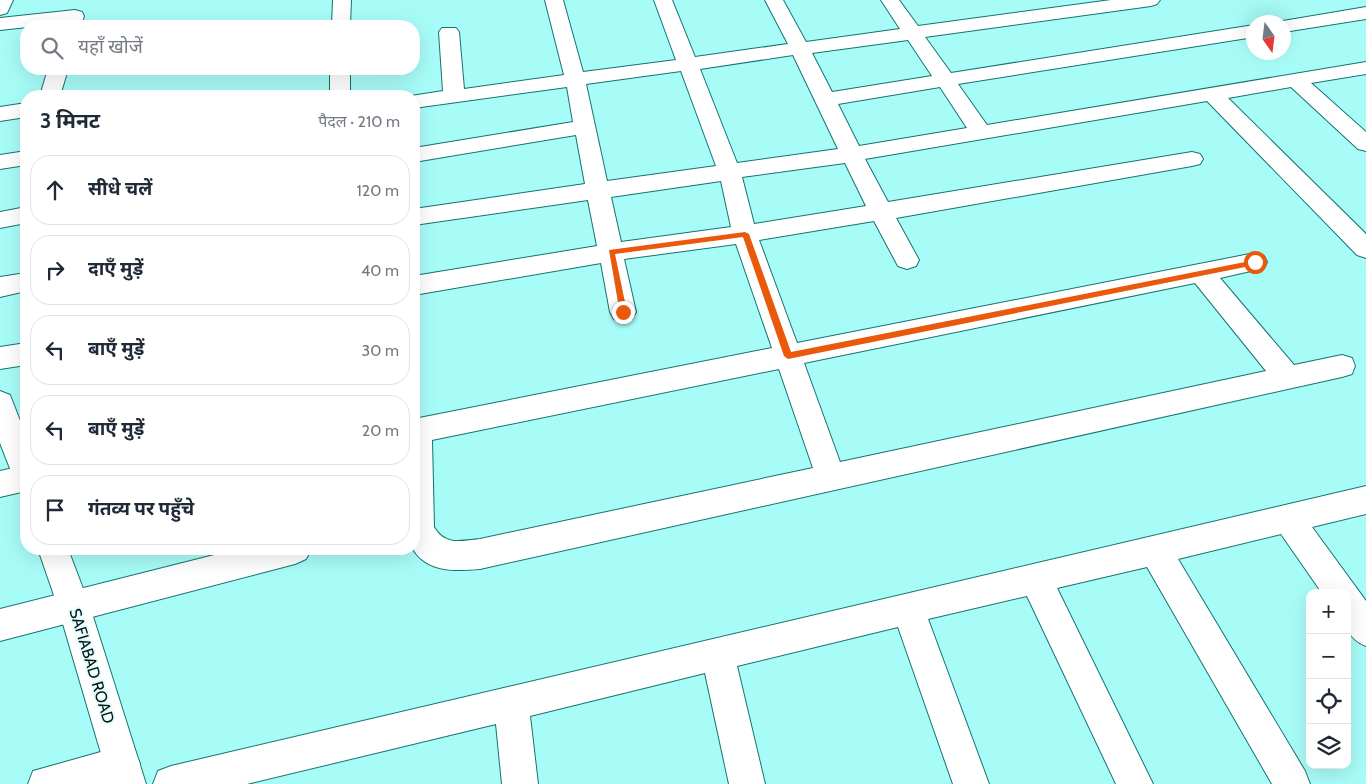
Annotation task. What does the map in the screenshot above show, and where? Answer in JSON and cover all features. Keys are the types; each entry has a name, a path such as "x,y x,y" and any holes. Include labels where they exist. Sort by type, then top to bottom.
{"street":[{"path":"0,9 4,0"},
{"path":"342,0 342,20"},
{"path":"554,0 575,79 623,312"},
{"path":"663,0 730,173 745,234 831,477"},
{"path":"774,0 826,99 880,212 907,260"},
{"path":"890,0 981,132"},
{"path":"420,101 688,63 801,50 1151,0"},
{"path":"30,20 76,14"},
{"path":"1291,25 1366,14"},
{"path":"0,24 20,21"},
{"path":"449,32 454,97"},
{"path":"826,99 1246,32"},
{"path":"420,216 853,154 1366,68"},
{"path":"52,90 56,75"},
{"path":"340,75 340,90"},
{"path":"1295,80 1366,144"},
{"path":"1212,94 1363,243"},
{"path":"0,114 20,111"},
{"path":"420,154 585,127"},
{"path":"0,162 20,159"},
{"path":"420,285 612,252 745,234 880,212 1192,159"},
{"path":"0,220 20,217"},
{"path":"420,430 1255,262"},
{"path":"1201,273 1288,378"},
{"path":"0,287 20,283"},
{"path":"0,358 20,355"},
{"path":"420,532 429,547 450,556 480,554 1342,366"},
{"path":"0,403 20,459"},
{"path":"0,484 20,478"},
{"path":"171,784 1366,500"},
{"path":"1288,518 1338,589"},
{"path":"1155,550 1292,784"},
{"name":"SAFIABAD ROAD","path":"55,555 74,608 125,774"},
{"path":"0,625 74,608 273,555"},
{"path":"1036,579 1136,784"},
{"path":"1351,608 1366,629"},
{"path":"908,610 971,784"},
{"path":"718,655 747,784"},
{"path":"511,704 520,784"},
{"path":"46,784 125,774"}],"route":[{"path":"623,312 612,252 745,234 788,356 1255,262"}]}
